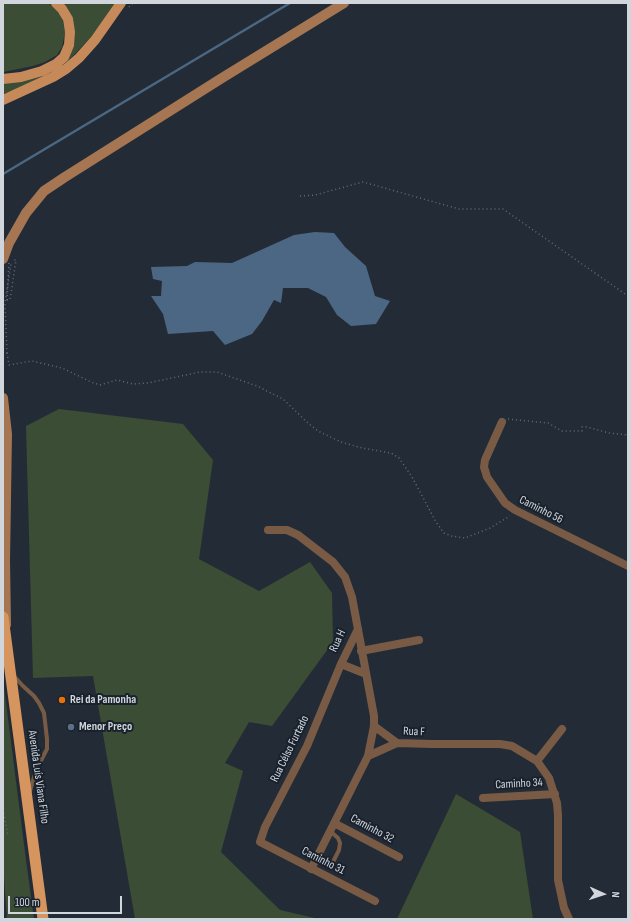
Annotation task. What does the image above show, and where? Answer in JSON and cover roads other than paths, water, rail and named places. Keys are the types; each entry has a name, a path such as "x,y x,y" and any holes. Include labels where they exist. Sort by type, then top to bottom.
{"highway":[{"name":"Avenida Luís Viana Filho","path":"3,618 28,797 43,919"}],"main road":[{"path":"3,79 21,77 42,71 56,64 64,57 69,45 70,32 68,20 62,9 56,3"},
{"path":"3,100 52,77 66,68 95,40 121,3"},
{"path":"6,261 9,243 26,213 44,191 222,78 344,3"},
{"name":"Avenida Luís Viana Filho","path":"3,398 7,434 5,561 6,640"}],"street":[{"name":"Caminho 56","path":"502,422 485,460 484,470 487,477 505,503 518,512 628,566"},
{"path":"268,530 291,531 310,543 340,569 348,584 352,597 371,702 374,726 368,756 311,869"},
{"name":"Rua H","path":"341,664 358,628"},
{"path":"361,651 419,640"},
{"path":"341,664 366,674"},
{"name":"Rua Célso Furtado","path":"261,843 260,839 265,827 307,746 341,664"},
{"name":"Rua F","path":"374,726 397,744 500,744 512,746 537,761 550,778 555,794 558,815 558,880 564,908 569,919"},
{"path":"537,761 562,729"},
{"path":"368,756 397,744"},
{"name":"Caminho 34","path":"483,798 555,794"},
{"name":"Caminho 32","path":"334,822 399,857"},
{"name":"Caminho 31","path":"261,843 375,901"}],"lane":[{"path":"10,670 39,703 44,713 47,733 47,748 36,770 28,797"},
{"path":"330,831 338,838 340,843 339,850 330,868"}],"water":[{"path":"315,232 334,233 345,247 366,266 375,296 390,301 376,324 351,326 337,315 326,297 308,288 283,288 281,303 274,300 262,321 252,334 225,345 213,331 168,334 163,314 151,296 161,296 162,281 153,279 151,267 187,266 195,262 232,263 294,235"}],"waterway":[{"path":"3,174 290,3"}],"place":[{"name":"Rei da Pamonha","path":"62,700"},
{"name":"Menor Preço","path":"71,727"}]}
